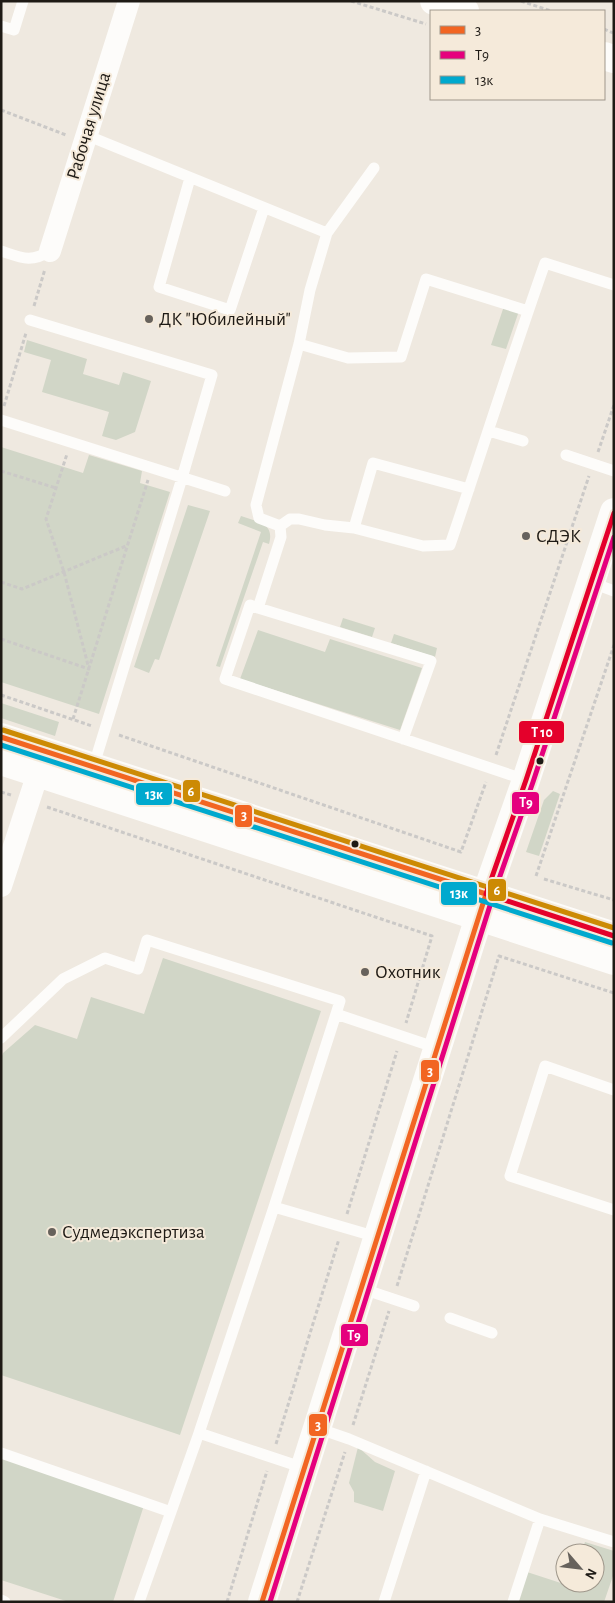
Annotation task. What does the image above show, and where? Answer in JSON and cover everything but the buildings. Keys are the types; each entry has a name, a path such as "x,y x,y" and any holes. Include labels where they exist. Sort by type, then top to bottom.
{"main road":[{"path":"434,1 462,10"},
{"path":"262,1602 360,1288 483,906 526,780 602,587 614,512"},
{"path":"1,737 483,906 614,961"},
{"path":"1,761 38,774 483,906 614,936"}],"street":[{"name":"Рабочая улица","path":"50,252 129,1"},
{"path":"1,886 38,774"}],"lane":[{"path":"1,26 14,30 24,1"},
{"path":"84,139 190,178 327,233"},
{"path":"280,526 259,518 256,505 299,344 310,290 327,233 374,168"},
{"path":"190,178 159,287 230,310 264,208"},
{"path":"1,251 24,258 40,258 50,252"},
{"path":"280,526 290,519 299,519 325,525 354,528 423,546 450,545 545,263 614,285"},
{"path":"299,344 348,358 401,357 426,279 528,311"},
{"path":"30,320 212,375 93,768"},
{"path":"1,420 225,491"},
{"path":"489,431 522,441"},
{"path":"566,455 614,471"},
{"path":"354,528 373,463 469,489"},
{"path":"258,608 281,537 280,526"},
{"path":"403,739 431,661 250,605 225,680 526,780"},
{"path":"1,1038 63,980 105,958 138,969 147,940 340,1001 199,1433 139,1602"},
{"path":"336,1014 437,1048"},
{"path":"614,1090 545,1066 510,1176 614,1210"},
{"path":"274,1207 377,1237"},
{"path":"360,1288 414,1306"},
{"path":"450,1318 492,1333"},
{"path":"317,1428 349,1438 540,1519 614,1542"},
{"path":"199,1433 304,1468"},
{"path":"1,1453 171,1512"},
{"path":"384,1602 426,1471"},
{"path":"513,1602 540,1519"},
{"path":"1,1600 5,1602"}],"path":[{"path":"351,1 430,26"},
{"path":"521,1 548,10"},
{"path":"1,110 84,139"},
{"path":"1,695 461,852 491,769 614,405"},
{"path":"70,442 46,519 64,572 89,669"},
{"path":"73,719 152,468"},
{"path":"1,471 56,488"},
{"path":"1,582 22,589 127,546"},
{"path":"1,639 89,669"},
{"path":"536,876 614,646"},
{"path":"1,792 432,936 227,1602"},
{"path":"544,879 614,900"},
{"path":"393,1298 499,956 614,993"}],"green space":[{"path":"506,300 521,305 506,349 491,345"},
{"path":"27,340 87,359 83,374 119,385 123,372 151,381 135,432 116,440 102,436 109,412 42,392 51,360 24,352"},
{"path":"1,447 83,473 89,455 142,471 140,483 170,492 99,714 1,682"},
{"path":"188,505 210,511 159,660 155,659 149,673 134,667"},
{"path":"241,516 263,524 267,527 270,537 269,544 263,542 220,667 216,666 261,532 238,523"},
{"path":"343,618 375,628 372,637 340,627"},
{"path":"258,630 325,652 330,639 422,668 400,730 240,679"},
{"path":"394,634 437,648 435,657 391,643"},
{"path":"1,703 59,722 55,736 1,718"},
{"path":"553,791 560,794 539,856 526,852 544,800"},
{"path":"163,958 321,1011 180,1435 1,1375 1,1059 3,1053 35,1025 77,1039 91,997 144,1014"},
{"path":"358,1447 375,1462 395,1471 383,1511 354,1502 354,1492 349,1483"},
{"path":"1,1452 146,1499 113,1602 69,1602 1,1580"},
{"path":"605,1548 614,1551 614,1573 604,1602 517,1602 527,1572 555,1581 555,1593 605,1593"}],"transit line":[{"path":"614,513 526,780 486,894 614,936"},
{"name":"Т9","path":"270,1602 493,896 614,537"},
{"name":"6","path":"3,730 614,928"},
{"name":"3","path":"1,737 486,894"},
{"name":"13к","path":"1,745 612,943"},
{"name":"3","path":"262,1602 486,894"}],"place":[{"name":"ДК \"Юбилейный\"","path":"149,319"},
{"name":"СДЭК","path":"526,536"},
{"name":"Охотник","path":"365,972"},
{"name":"Судмедэкспертиза","path":"52,1232"}]}
